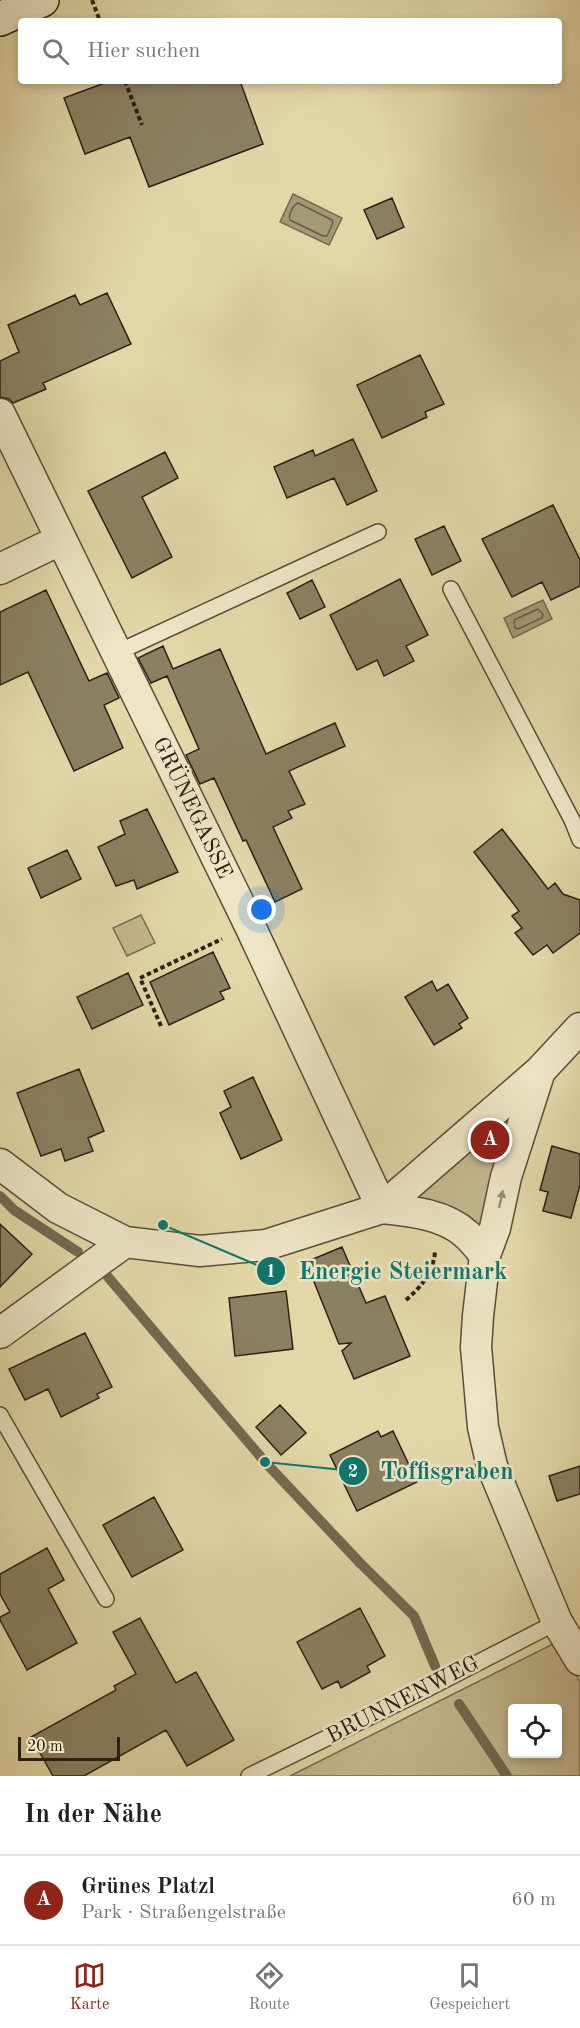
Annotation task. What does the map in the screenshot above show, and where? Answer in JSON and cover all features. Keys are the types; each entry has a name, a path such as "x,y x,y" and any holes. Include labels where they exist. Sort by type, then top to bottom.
{"main road":[{"path":"0,19 42,0"}],"street":[{"name":"GRÜNEGASSE","path":"0,414 250,926 382,1208"},
{"path":"0,569 60,540"},
{"path":"382,1208 540,1071 580,1028"},
{"path":"540,1071 506,1177 495,1228 485,1255 476,1347 483,1427 492,1466 557,1622 580,1660"},
{"path":"0,1164 58,1208 125,1242 200,1251 266,1245 382,1208 413,1211 440,1219 464,1232 485,1255"},
{"path":"0,1333 125,1242"}],"lane":[{"path":"116,653 378,532"},
{"path":"451,589 572,820 580,840"},
{"path":"0,1416 106,1599"},
{"name":"BRUNNENWEG","path":"249,1776 557,1622"}],"path":[{"path":"92,0 99,18"},
{"path":"125,84 142,125"},
{"path":"161,1026 140,978 250,926"},
{"path":"406,1300 417,1291 430,1272 434,1261 440,1219"}],"shaded area":[{"path":"141,915 155,943 127,956 113,928"},
{"path":"540,1071 485,1255 382,1208"},
{"path":"557,1642 580,1682 580,1776 290,1776"}],"water":[{"path":"293,194 342,218 329,245 280,222"},
{"path":"543,600 552,619 513,638 504,618"}],"building":[{"path":"102,84 241,84 263,144 149,187 130,137 85,154 64,98"},
{"path":"392,198 404,227 377,239 364,210"},
{"path":"107,293 131,344 43,383 46,389 13,403 9,399 0,397 0,361 19,352 8,325 75,295 80,305"},
{"path":"420,355 444,404 425,412 427,417 382,438 357,385"},
{"path":"353,439 377,491 347,505 334,478 287,498 274,467 313,450 315,456"},
{"path":"165,452 178,478 142,497 172,557 132,578 88,491"},
{"path":"553,505 580,560 580,586 551,600 542,582 512,597 482,539"},
{"path":"444,526 461,561 432,575 415,539"},
{"path":"400,579 428,635 406,646 414,661 384,676 377,660 357,670 330,615"},
{"path":"312,580 325,607 300,619 287,593"},
{"path":"46,590 89,681 107,673 119,698 104,705 123,748 74,771 28,672 0,685 0,612"},
{"path":"163,646 173,669 220,649 266,754 335,723 345,746 289,771 305,804 288,811 292,818 273,827 302,889 275,902 214,778 200,784 186,755 199,749 167,676 151,683 138,658"},
{"path":"147,809 178,872 137,889 134,880 116,886 98,847 125,834 120,821"},
{"path":"502,829 548,889 555,883 563,894 580,900 580,933 553,953 547,945 533,955 515,933 522,928 512,916 519,911 474,852"},
{"path":"67,850 81,879 41,898 28,868"},
{"path":"213,952 230,988 220,992 224,999 169,1025 150,982"},
{"path":"128,973 143,1005 92,1029 77,997"},
{"path":"432,981 437,991 448,984 468,1018 459,1024 462,1028 434,1045 405,997"},
{"path":"79,1069 104,1131 88,1138 93,1151 65,1161 61,1149 41,1156 17,1093"},
{"path":"253,1077 282,1140 241,1159 220,1113 231,1107 224,1091"},
{"path":"552,1146 580,1154 580,1185 571,1218 543,1211 548,1192 540,1190"},
{"path":"0,1224 32,1254 0,1287"},
{"path":"342,1247 366,1303 385,1296 410,1356 354,1379 342,1351 351,1343 339,1344 306,1262"},
{"path":"286,1291 293,1349 235,1356 229,1298"},
{"path":"85,1333 112,1387 97,1394 99,1398 61,1417 48,1389 25,1400 9,1369"},
{"path":"280,1405 306,1433 281,1455 256,1427"},
{"path":"378,1431 381,1437 393,1431 417,1482 357,1511 330,1455"},
{"path":"580,1466 580,1494 557,1501 549,1476"},
{"path":"154,1497 183,1550 132,1577 103,1525"},
{"path":"47,1548 64,1580 48,1589 77,1643 27,1670 0,1620 0,1617 10,1612 0,1594 0,1574"},
{"path":"360,1608 385,1656 367,1666 370,1672 341,1688 338,1681 322,1689 297,1642"},
{"path":"140,1618 176,1683 196,1672 234,1740 187,1766 166,1730 84,1776 53,1776 31,1737 116,1690 114,1686 136,1674 113,1632"}],"waterway":[{"path":"0,1196 14,1210 78,1252"},
{"path":"108,1277 265,1462 361,1564 414,1616 435,1666"},
{"path":"459,1704 507,1776"}],"place":[{"name":"Grünes Platzl","path":"490,1140"},
{"name":"Energie Steiermark","path":"163,1225"},
{"name":"Toffisgraben","path":"265,1462"}]}
